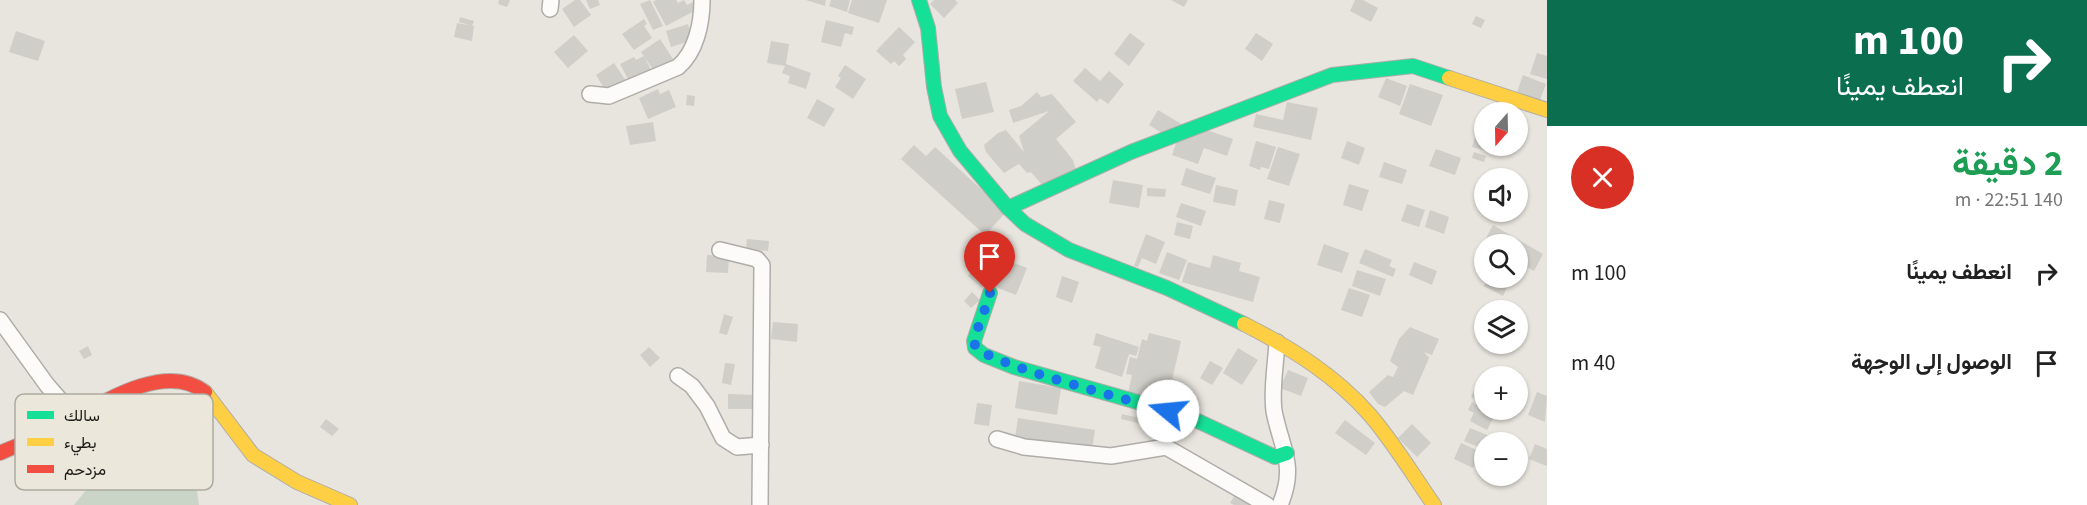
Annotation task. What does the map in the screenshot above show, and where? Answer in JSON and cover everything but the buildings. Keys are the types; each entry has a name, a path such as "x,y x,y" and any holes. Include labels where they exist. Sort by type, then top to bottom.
{"street":[{"path":"590,94 609,96 678,67 686,60 696,39 702,0"},
{"path":"919,0 928,26 940,116 957,145 1008,208 1042,235 1079,254 1188,297 1277,342 1330,375 1364,407 1434,505"},
{"path":"1008,208 1131,152 1332,75 1413,66 1547,110"},
{"path":"720,250 757,259 762,265 760,505"},
{"path":"990,293 988,305 974,341 975,348 984,355 1014,367 1187,416 1275,457 1287,453"},
{"path":"0,320 55,394"},
{"path":"1277,342 1274,410 1287,453 1287,485 1280,505"},
{"path":"678,376 692,386 707,406 723,438 736,447 761,445"},
{"path":"120,394 130,389 182,381 195,383 207,394"},
{"path":"213,402 253,455 297,482 350,505"},
{"path":"997,439 1024,447 1111,456 1166,447 1268,505"},
{"path":"0,453 15,446"}],"green space":[{"path":"86,490 197,490 199,505 74,505"}],"traffic: fast":[{"path":"919,0 928,28 934,87 940,116 960,151 1007,207 1025,224 1069,250 1167,288 1244,324"},
{"path":"1008,208 1131,152 1332,75 1413,66 1449,78"},
{"path":"990,293 974,341 975,348 984,355 1014,367 1187,416 1275,457 1287,453"}],"traffic: slow":[{"path":"1449,78 1547,110"},
{"path":"1244,324 1312,364 1342,387 1370,415 1434,505"},
{"path":"213,402 253,455 297,482 350,505"}],"traffic: jam":[{"path":"120,394 149,384 169,381 188,383 205,392"},
{"path":"0,453 15,446"}],"route":[{"path":"990,293 988,305 974,341 975,348 984,355 1014,367 1168,411"}]}
